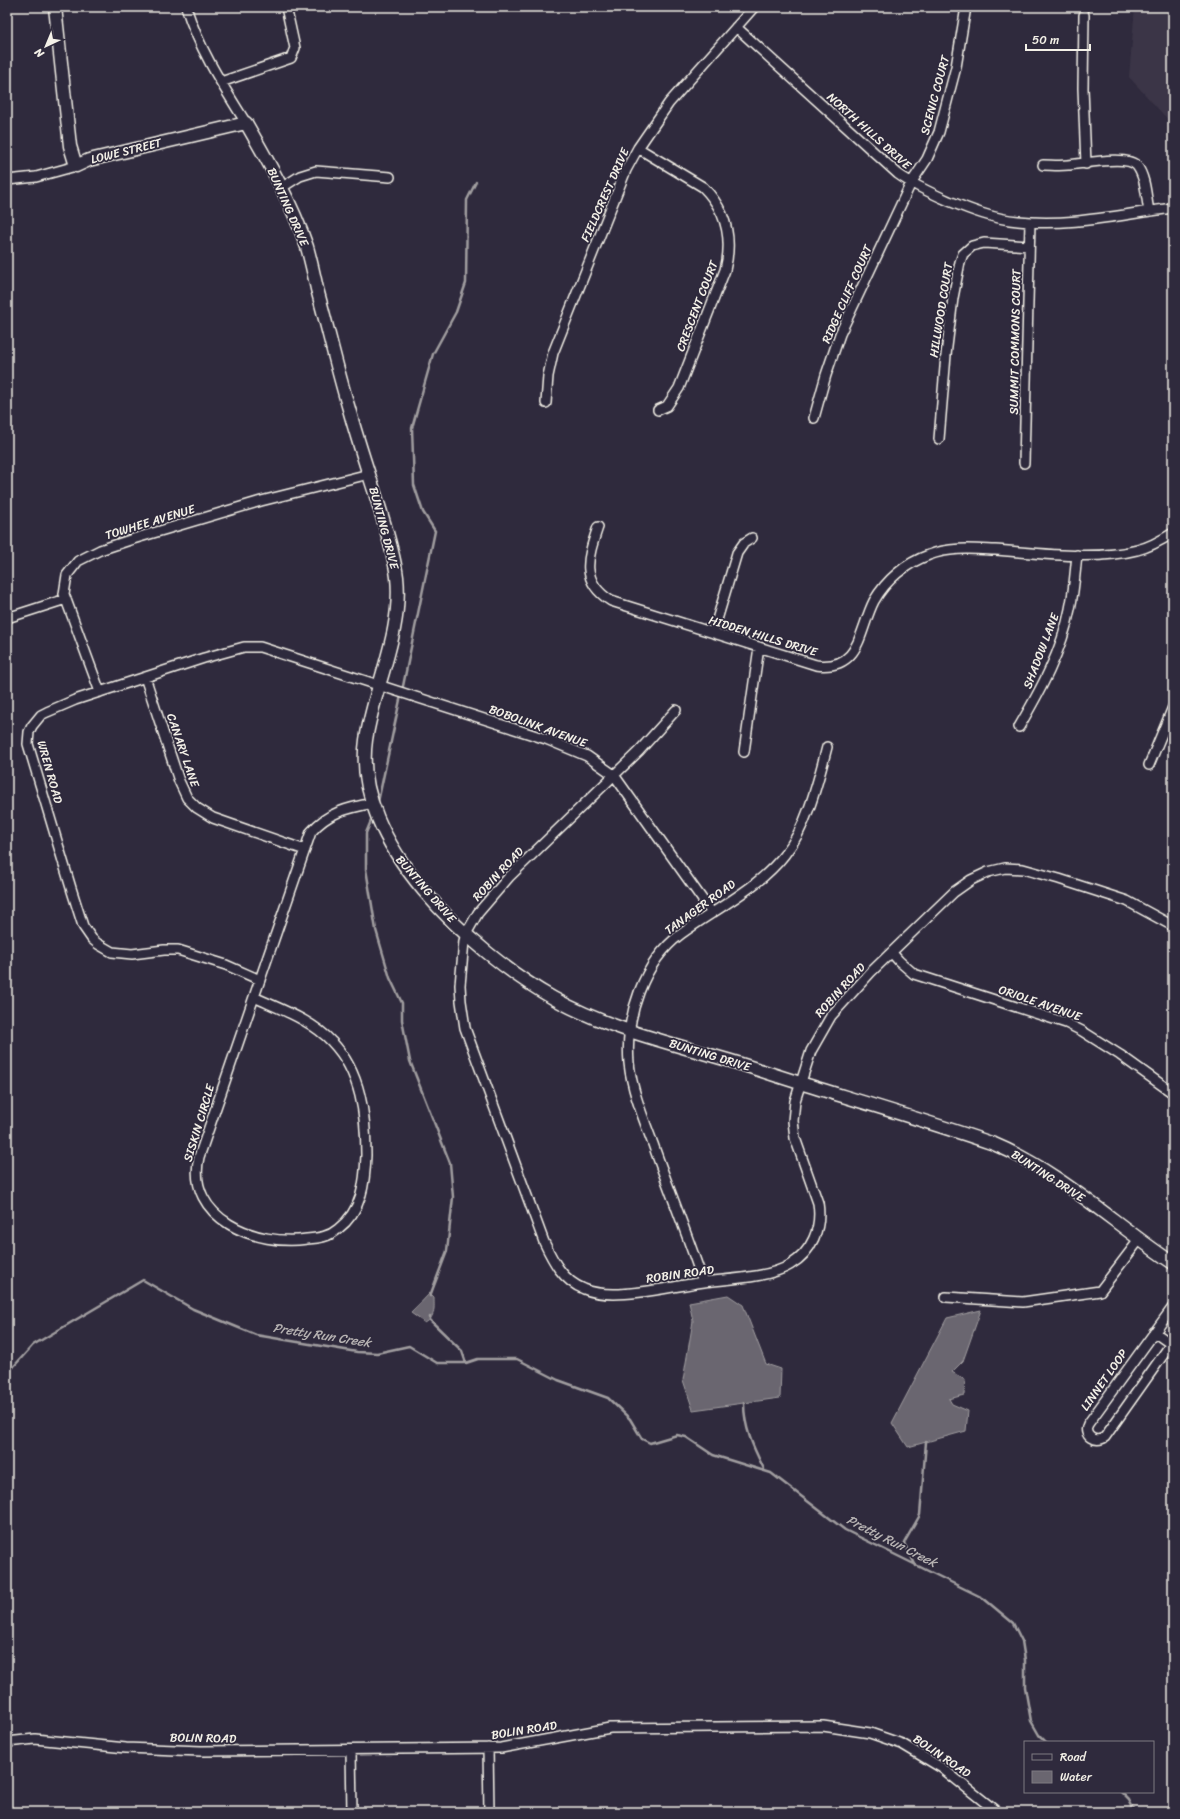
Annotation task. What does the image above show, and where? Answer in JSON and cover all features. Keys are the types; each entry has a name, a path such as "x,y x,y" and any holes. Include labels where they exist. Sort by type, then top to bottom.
{"street":[{"path":"55,7 70,146 76,166"},
{"name":"BUNTING DRIVE","path":"186,7 202,47 246,123 281,188 307,248 340,377 391,550 397,577 397,603 389,650 366,736 365,773 382,831 396,855 428,895 466,934 511,971 555,999 608,1023 631,1031 800,1084 922,1120 1010,1151 1065,1184 1173,1264"},
{"path":"222,82 291,58 295,48 286,7"},
{"name":"FIELDCREST DRIVE","path":"546,403 549,367 558,339 626,170 656,120 678,91 754,7"},
{"name":"SCENIC COURT","path":"911,183 927,159 939,132 956,67 966,7"},
{"path":"1084,15 1083,88 1086,164"},
{"name":"NORTH HILLS DRIVE","path":"736,27 864,145 898,174 911,183 943,199 983,214 1004,219 1030,222 1069,221 1173,208"},
{"name":"LOWE STREET","path":"7,180 36,177 76,166 89,160 246,123"},
{"name":"CRESCENT COURT","path":"638,148 706,190 720,209 727,229 728,239 728,254 725,270 679,388 667,406 658,410"},
{"path":"1043,165 1066,166 1121,160 1131,162 1137,166 1142,176 1149,211"},
{"path":"281,188 300,176 316,171 390,177"},
{"name":"RIDGE CLIFF COURT","path":"814,418 826,375 840,334 911,183"},
{"name":"SUMMIT COMMONS COURT","path":"1024,463 1030,222"},
{"name":"HILLWOOD COURT","path":"939,439 953,298 963,254 972,246 984,243 1029,246"},
{"name":"TOWHEE AVENUE","path":"100,692 66,599 64,588 70,569 78,561 100,550 222,512 369,474"},
{"name":"HIDDEN HILLS DRIVE","path":"598,528 588,566 592,583 600,593 617,603 820,666 831,665 845,660 858,645 869,612 881,590 889,581 911,563 940,551 961,549 1100,555 1137,550 1159,542 1173,533"},
{"path":"713,633 737,553 744,543 752,538"},
{"name":"SHADOW LANE","path":"1019,727 1036,697 1062,639 1070,610 1077,555"},
{"path":"7,618 66,599"},
{"name":"WREN ROAD","path":"260,980 226,965 178,950 164,950 132,954 112,952 102,947 92,939 83,926 28,744 32,726 41,715 75,700 236,648 252,646 260,647 379,686"},
{"path":"744,752 759,647"},
{"name":"CANARY LANE","path":"145,677 178,781 187,798 197,808 213,818 305,850"},
{"name":"BOBOLINK AVENUE","path":"379,686 516,729 587,756 614,775 712,914"},
{"path":"1149,765 1173,707"},
{"name":"ROBIN ROAD","path":"676,710 639,751 509,877 485,904 466,934 460,985 460,1001 465,1028 544,1242 558,1268 576,1285 602,1294 623,1294 742,1278 783,1269 803,1255 813,1240 819,1220 818,1203 794,1131 794,1110 800,1084 811,1051 831,1016 892,953 962,886 988,872 1005,868 1023,869 1127,901 1173,926"},
{"name":"TANAGER ROAD","path":"704,1282 634,1090 629,1062 632,1018 638,994 661,953 680,935 712,914 770,871 786,854 798,834 812,798 827,747"},
{"name":"SISKIN CIRCLE","path":"254,997 285,1011 325,1035 345,1058 360,1094 365,1127 364,1187 356,1209 351,1216 339,1229 327,1236 300,1241 276,1241 234,1228 218,1216 206,1201 199,1187 197,1171 199,1157 254,997 305,850 312,832 331,814 348,808 373,803"},
{"name":"ORIOLE AVENUE","path":"892,953 914,974 1050,1017 1082,1031 1120,1055 1173,1092"},
{"path":"946,1297 1023,1302 1100,1291 1139,1240"},
{"name":"LINNET LOOP","path":"1172,1342 1105,1437 1095,1440 1089,1437 1086,1430 1088,1424 1173,1307"},
{"path":"1154,1332 1172,1342"},
{"name":"BOLIN ROAD","path":"7,1742 35,1739 126,1748 201,1751 488,1748 529,1744 610,1728 837,1727 886,1738 917,1752 947,1772 997,1812"},
{"path":"488,1748 489,1812"},
{"path":"352,1750 352,1812"}],"shaded area":[{"path":"1135,7 1173,7 1173,125 1129,77"}],"water":[{"path":"430,1293 434,1297 434,1312 429,1321 425,1323 411,1313"},
{"path":"728,1295 743,1305 766,1364 781,1369 780,1398 693,1410 683,1380 693,1321 689,1302"},
{"path":"981,1310 963,1361 952,1372 965,1380 964,1395 949,1399 952,1404 968,1411 966,1431 908,1447 892,1423 947,1318"}],"waterway":[{"path":"402,691 435,531 423,512 414,485 412,428 433,354 456,312 466,283 467,200 476,182"},
{"path":"378,802 401,695"},
{"path":"373,816 366,833 366,869 376,930 390,978 402,1003 402,1020 410,1061 450,1163 453,1197 447,1251 430,1296"},
{"name":"Pretty Run Creek","path":"7,1374 33,1345 143,1280 193,1309 256,1335 357,1352 377,1353 409,1346 437,1363 466,1363 478,1359 517,1359 558,1380 608,1398 630,1419 642,1439 650,1443 677,1435 686,1437 713,1455 771,1473 845,1530 983,1598 1013,1623 1022,1641 1025,1660 1025,1687 1031,1721 1039,1735 1045,1741"},
{"path":"430,1317 430,1320 462,1351 466,1363"},
{"path":"744,1403 747,1429 764,1469"},
{"path":"916,1566 904,1543 920,1515 926,1442"},
{"name":"Pretty Run Creek","path":"1122,1793 1129,1800 1135,1812"}]}
